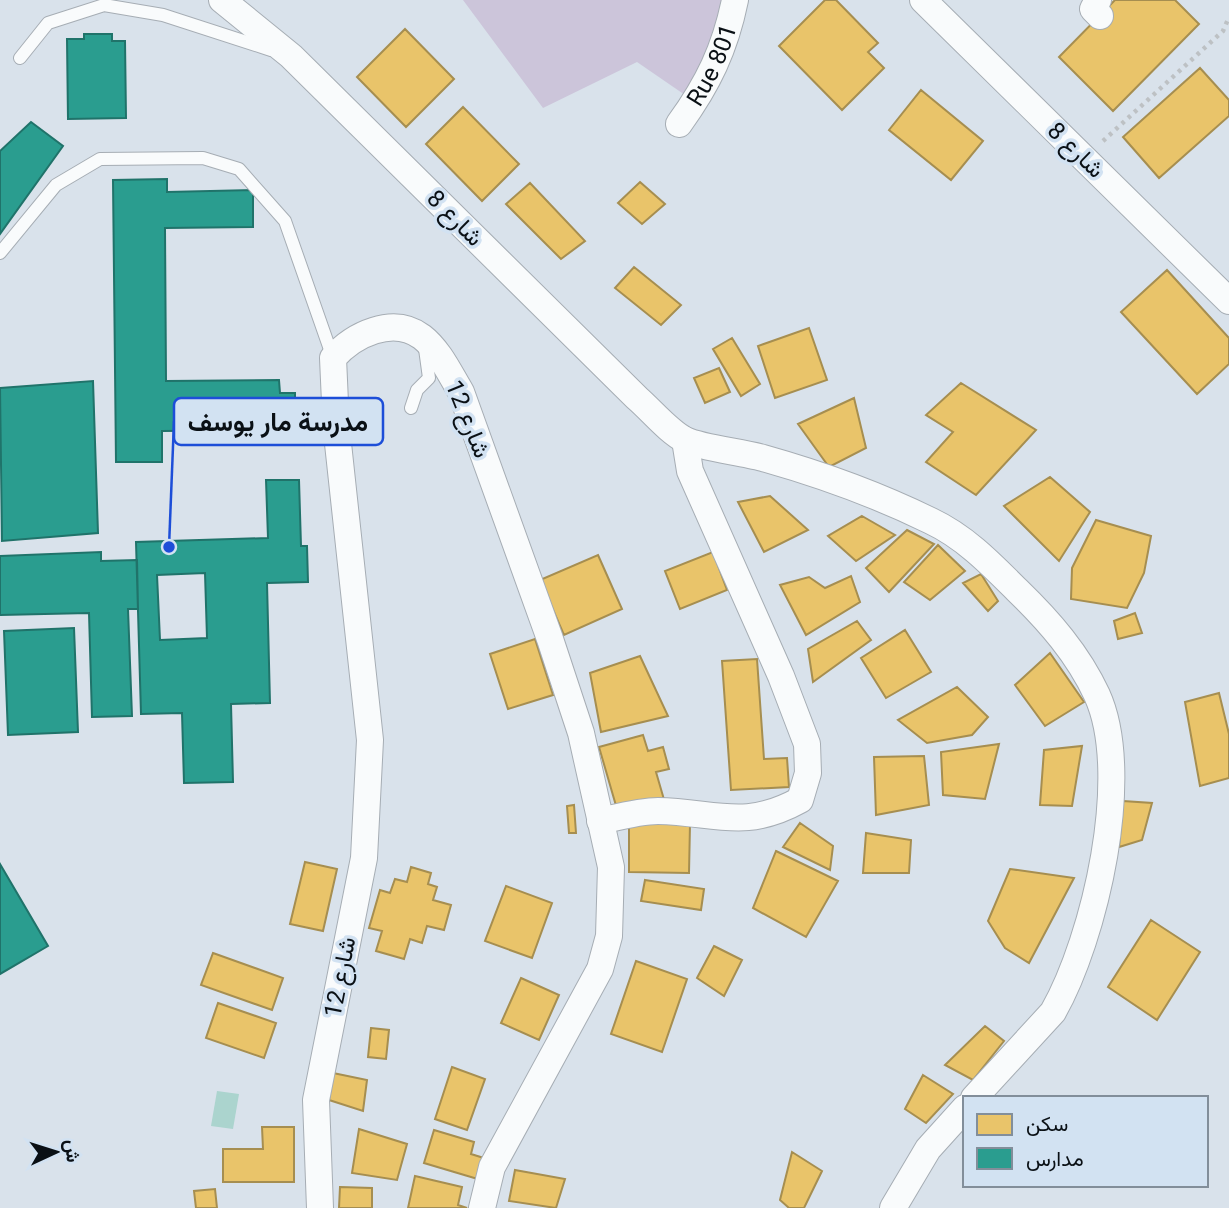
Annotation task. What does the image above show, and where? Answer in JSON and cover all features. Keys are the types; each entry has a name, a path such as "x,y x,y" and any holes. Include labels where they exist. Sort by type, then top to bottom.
{"street":[{"name":"شارع 8","path":"222,0 291,56 637,398 685,440"},
{"name":"Rue 801","path":"679,124 707,84 724,44 735,0"},
{"name":"شارع 8","path":"922,0 1229,301"},
{"path":"333,358 347,342 369,331 400,329 421,336"},
{"name":"شارع 12","path":"421,336 439,356 461,392 550,639 580,733 611,867 609,936 600,969 492,1167 482,1208"},
{"name":"شارع 12","path":"320,1208 316,1100 364,858 370,740 336,425 333,358"},
{"path":"600,821 657,811 737,820 781,810 800,800 808,773 807,744 765,639 690,471 685,440 781,463 886,500 964,540 1056,628 1097,695 1110,736 1113,765 1106,840 1071,979 1054,1012 976,1096"},
{"path":"893,1208 928,1149 963,1110"}],"lane":[{"path":"20,58 48,23 103,5 163,15 291,56"},
{"path":"0,253 56,184 100,159 203,158 239,169 285,221 333,358"},
{"path":"411,408 417,390 429,378 421,336"}],"path":[{"path":"1084,159 1223,32 1229,17"}],"shaded area":[{"path":"463,0 722,0 715,44 685,95 637,62 543,108"},
{"path":"217,1091 239,1094 233,1129 211,1126"}],"building: سكن":[{"path":"825,0 836,0 878,43 868,52 884,68 842,110 779,46"},
{"path":"1115,0 1175,0 1199,24 1113,111 1059,57"},
{"path":"405,29 454,79 406,127 357,77"},
{"path":"1200,68 1229,100 1229,116 1159,178 1123,137"},
{"path":"921,90 983,141 951,180 889,130"},
{"path":"463,107 519,164 482,201 426,144"},
{"path":"640,182 665,204 642,224 618,203"},
{"path":"530,183 585,241 561,259 506,204"},
{"path":"634,267 681,305 661,325 615,288"},
{"path":"1167,270 1229,338 1229,364 1197,394 1121,312"},
{"path":"809,328 827,380 775,398 758,346"},
{"path":"732,338 760,384 741,396 713,349"},
{"path":"719,368 730,392 705,403 694,378"},
{"path":"961,383 1036,430 976,495 926,462 953,432 926,415"},
{"path":"854,398 866,448 829,467 798,424"},
{"path":"1050,477 1090,512 1059,561 1004,506"},
{"path":"770,496 808,530 764,552 738,502"},
{"path":"862,516 895,535 856,561 828,536"},
{"path":"1096,520 1151,536 1144,573 1127,608 1071,599 1072,568"},
{"path":"907,530 934,544 889,592 866,568"},
{"path":"938,545 965,571 930,600 904,582"},
{"path":"713,552 727,590 680,609 665,571"},
{"path":"598,555 622,609 564,635 540,580"},
{"path":"981,574 998,601 988,611 963,583"},
{"path":"851,576 860,602 806,635 780,585 809,577 825,588"},
{"path":"1135,613 1142,633 1118,639 1114,621"},
{"path":"857,621 871,640 813,682 808,649"},
{"path":"905,630 931,672 886,698 861,658"},
{"path":"535,639 553,695 508,709 490,654"},
{"path":"1050,653 1084,702 1045,726 1015,685"},
{"path":"640,656 668,716 601,732 590,673"},
{"path":"757,659 764,759 787,758 789,787 731,790 722,661"},
{"path":"957,687 988,717 972,735 927,743 898,720"},
{"path":"1219,693 1229,734 1229,778 1200,786 1185,702"},
{"path":"643,735 648,751 663,747 669,769 656,772 665,803 619,816 599,747"},
{"path":"999,744 985,799 943,795 941,752"},
{"path":"1082,746 1072,806 1040,805 1044,750"},
{"path":"924,756 929,805 876,815 874,757"},
{"path":"1123,801 1152,803 1142,840 1119,847"},
{"path":"574,805 576,833 569,833 567,806"},
{"path":"800,823 833,846 830,870 783,847"},
{"path":"629,824 690,824 689,873 629,872"},
{"path":"866,833 911,840 909,873 863,873"},
{"path":"776,851 838,881 806,937 753,908"},
{"path":"305,862 337,869 323,931 290,924"},
{"path":"411,867 431,873 428,884 437,887 433,900 451,905 444,930 427,926 422,943 410,939 404,959 376,951 382,931 369,928 380,890 390,893 395,879 407,882"},
{"path":"1010,869 1074,878 1029,963 1005,948 988,921"},
{"path":"645,880 704,889 701,910 641,901"},
{"path":"506,886 552,903 532,958 485,941"},
{"path":"1151,920 1200,952 1157,1020 1108,987"},
{"path":"714,946 742,960 724,996 697,978"},
{"path":"213,953 283,978 272,1010 201,985"},
{"path":"636,961 687,979 662,1052 611,1034"},
{"path":"521,978 559,995 539,1040 501,1023"},
{"path":"218,1003 276,1023 264,1058 206,1038"},
{"path":"985,1026 1004,1041 973,1080 945,1065"},
{"path":"371,1028 389,1030 386,1059 368,1057"},
{"path":"452,1067 485,1079 467,1130 435,1119"},
{"path":"333,1073 367,1080 363,1111 329,1100"},
{"path":"923,1075 953,1094 926,1123 905,1109"},
{"path":"262,1127 294,1127 294,1182 223,1182 223,1149 263,1149"},
{"path":"359,1129 407,1144 397,1180 352,1173"},
{"path":"434,1130 474,1142 471,1154 487,1159 481,1180 424,1163"},
{"path":"792,1152 822,1171 804,1208 789,1208 780,1200"},
{"path":"515,1170 565,1179 556,1208 509,1201"},
{"path":"415,1176 462,1187 458,1205 467,1208 408,1208"},
{"path":"340,1187 372,1188 372,1208 339,1208"},
{"path":"215,1189 217,1208 196,1208 194,1191"}],"building: مدارس":[{"path":"84,34 112,34 112,41 125,41 126,118 68,119 67,39 84,39"},
{"path":"31,122 63,146 0,234 0,151"},
{"path":"167,179 167,192 253,190 253,227 165,228 166,381 279,380 280,393 295,393 295,430 162,431 162,462 116,462 113,180"},
{"path":"93,381 98,533 2,541 0,388"},
{"path":"266,480 299,480 301,546 307,546 308,582 267,583 270,703 231,704 233,782 184,783 182,713 141,714 136,542 268,538","holes":["205,573 207,638 160,640 157,575"]},
{"path":"101,552 101,561 137,560 138,609 128,609 132,716 92,717 89,613 0,615 0,556"},
{"path":"74,628 78,732 8,735 4,631"},
{"path":"0,864 48,946 0,974"}],"place":[{"name":"مدرسة مار يوسف","path":"169,547"}]}
